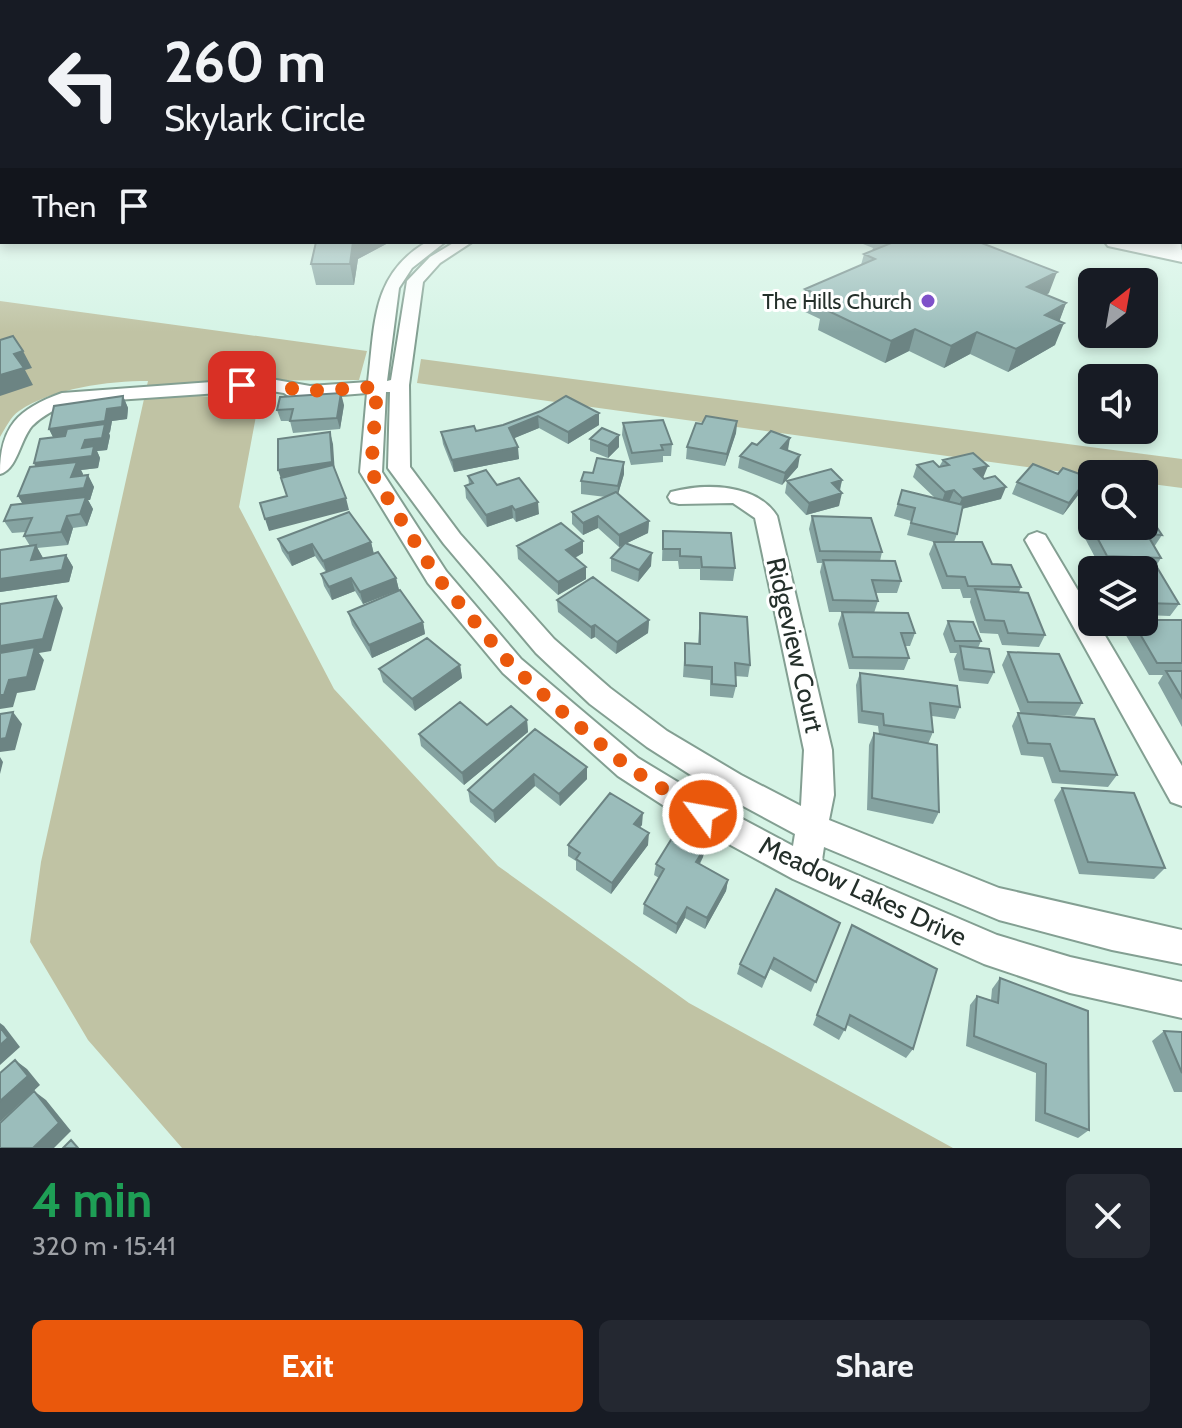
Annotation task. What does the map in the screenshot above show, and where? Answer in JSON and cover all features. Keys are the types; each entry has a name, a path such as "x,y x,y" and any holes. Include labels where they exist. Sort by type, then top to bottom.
{"main road":[{"path":"1125,244 1182,256"}],"street":[{"name":"Meadow Lakes Drive","path":"434,244 419,252 393,278 387,298 389,386 399,468 452,539 545,646 600,696 657,739 730,784 812,827 999,904 1182,947"},
{"name":"Meadow Lakes Drive","path":"462,244 435,260 415,281 371,472 437,577 512,666 628,767 703,814 804,868 996,952 1070,975 1182,1000"},
{"path":"0,468 18,428 38,410 53,402 95,394 183,389 214,395 268,396 389,386"},
{"name":"Ridgeview Court","path":"679,497 726,494 744,497 755,503 766,516 818,750 819,795 804,868"},
{"path":"1037,540 1182,793"}],"green space":[{"path":"0,301 367,351 359,380 204,381 199,396 259,400 239,507 334,689 498,866 689,1003 953,1148 182,1148 88,1040 30,942 41,862 148,381 99,384 48,397 16,413 0,437"},
{"path":"421,359 1182,459 1182,488 1158,485 1158,460 1078,460 1078,474 417,383"}],"building":[{"path":"316,244 353,244 350,264 311,264"},
{"name":"The Hills Church","path":"889,244 984,244 1057,272 1027,287 1066,303 1045,315 1064,323 1016,349 977,332 951,346 915,329 891,341 822,308 834,302 805,289 875,259 864,254"},
{"path":"13,336 23,351 14,354 24,368 0,375 0,340"},
{"path":"341,393 337,418 290,421 293,409 277,410 280,397"},
{"path":"123,396 122,407 107,409 105,421 49,429 54,406"},
{"path":"566,396 599,413 568,432 538,416 509,428 518,447 452,460 441,432 474,426 476,431 503,425 541,411"},
{"path":"706,416 737,421 727,454 687,447 696,423 702,424"},
{"path":"663,420 672,444 661,445 663,450 632,453 623,423"},
{"path":"105,424 102,438 85,440 82,448 94,446 92,456 34,463 40,439 65,436 67,429"},
{"path":"602,428 619,435 608,446 590,439"},
{"path":"771,431 790,438 781,448 800,455 785,473 740,456 752,443 757,445"},
{"path":"330,432 332,462 278,470 278,439"},
{"path":"973,453 988,466 974,469 984,479 995,476 1006,487 962,498 954,490 945,492 917,465 933,461 939,467 949,465 943,460"},
{"path":"597,458 624,462 618,486 581,481 584,472 593,473"},
{"path":"77,462 71,477 88,475 84,488 18,496 30,467"},
{"path":"1033,464 1058,474 1063,468 1078,473 1078,491 1069,503 1017,482"},
{"path":"333,465 346,498 265,519 260,503 287,496 281,478"},
{"path":"831,469 842,480 832,483 842,493 809,503 787,481"},
{"path":"486,470 497,485 519,478 538,502 515,510 512,506 486,515 465,486 473,483 468,476"},
{"path":"902,490 963,505 957,534 911,523 915,508 898,504"},
{"path":"616,492 649,521 619,535 598,516 583,523 572,512"},
{"path":"86,497 80,514 67,516 61,532 24,536 32,518 4,521 11,505"},
{"path":"349,512 371,542 323,561 312,544 288,553 278,539"},
{"path":"812,516 871,518 882,552 820,551"},
{"path":"561,523 583,541 566,550 586,567 558,582 517,546"},
{"path":"663,531 731,533 735,568 702,567 701,557 680,556 680,549 663,549"},
{"path":"1098,540 1150,540 1161,558 1158,556 1107,556"},
{"path":"934,542 982,542 992,564 1011,565 1021,587 968,586 965,577 947,576"},
{"path":"625,543 652,553 639,570 611,558"},
{"path":"36,545 31,560 66,555 62,570 0,579 0,550"},
{"path":"378,552 396,578 360,592 351,578 329,587 321,574"},
{"path":"823,560 895,561 901,581 872,580 878,601 833,600"},
{"path":"1158,569 1179,604 1158,603"},
{"path":"593,577 649,620 617,642 595,625 591,627 557,600"},
{"path":"975,589 1028,593 1045,635 1008,633 1004,621 985,620"},
{"path":"400,590 423,622 369,645 348,612"},
{"path":"56,596 43,639 0,646 0,604"},
{"path":"842,612 908,613 915,633 901,633 909,658 853,657"},
{"path":"700,613 747,617 750,665 735,663 736,686 712,684 712,667 685,665 685,643 700,644"},
{"path":"1158,620 1182,620 1182,663 1157,663 1141,636 1158,636"},
{"path":"948,621 973,622 981,641 955,641"},
{"path":"427,638 460,665 412,699 379,669"},
{"path":"960,646 989,649 994,672 964,669"},
{"path":"35,647 27,677 9,680 4,695 0,695 0,653"},
{"path":"1008,652 1059,654 1082,703 1028,702"},
{"path":"1166,671 1182,671 1182,698"},
{"path":"860,673 957,686 960,707 930,703 933,732 884,725 883,714 862,711"},
{"path":"460,702 487,725 511,706 527,720 462,773 419,734"},
{"path":"13,712 6,738 0,739 0,714"},
{"path":"1018,713 1094,719 1117,775 1060,771 1050,744 1028,743"},
{"path":"535,729 587,767 559,794 534,774 493,811 468,790"},
{"path":"874,733 937,745 939,812 872,798"},
{"path":"1062,788 1134,793 1165,868 1088,862"},
{"path":"610,793 643,813 634,824 649,833 612,883 576,859 580,853 568,845"},
{"path":"677,830 706,846 696,862 728,880 707,918 687,907 677,924 644,904 664,869 656,864"},
{"path":"776,889 840,923 816,982 774,958 765,978 740,964"},
{"path":"852,925 937,969 913,1049 850,1015 845,1030 817,1015"},
{"path":"1000,978 1088,1011 1089,1130 1045,1113 1046,1064 974,1036 977,996 998,1003"},
{"path":"0,1027 8,1038 0,1045"},
{"path":"1164,1031 1182,1032 1182,1073"},
{"path":"15,1060 28,1076 0,1101 0,1073"},
{"path":"34,1091 59,1123 33,1148 0,1148 0,1123"},
{"path":"71,1140 78,1148 63,1148"}],"place":[{"name":"The Hills Church","path":"928,301"}],"route":[{"path":"242,385 265,384 307,391 377,387 371,472 385,499 437,577 512,666 567,716 628,767 703,814"}]}
